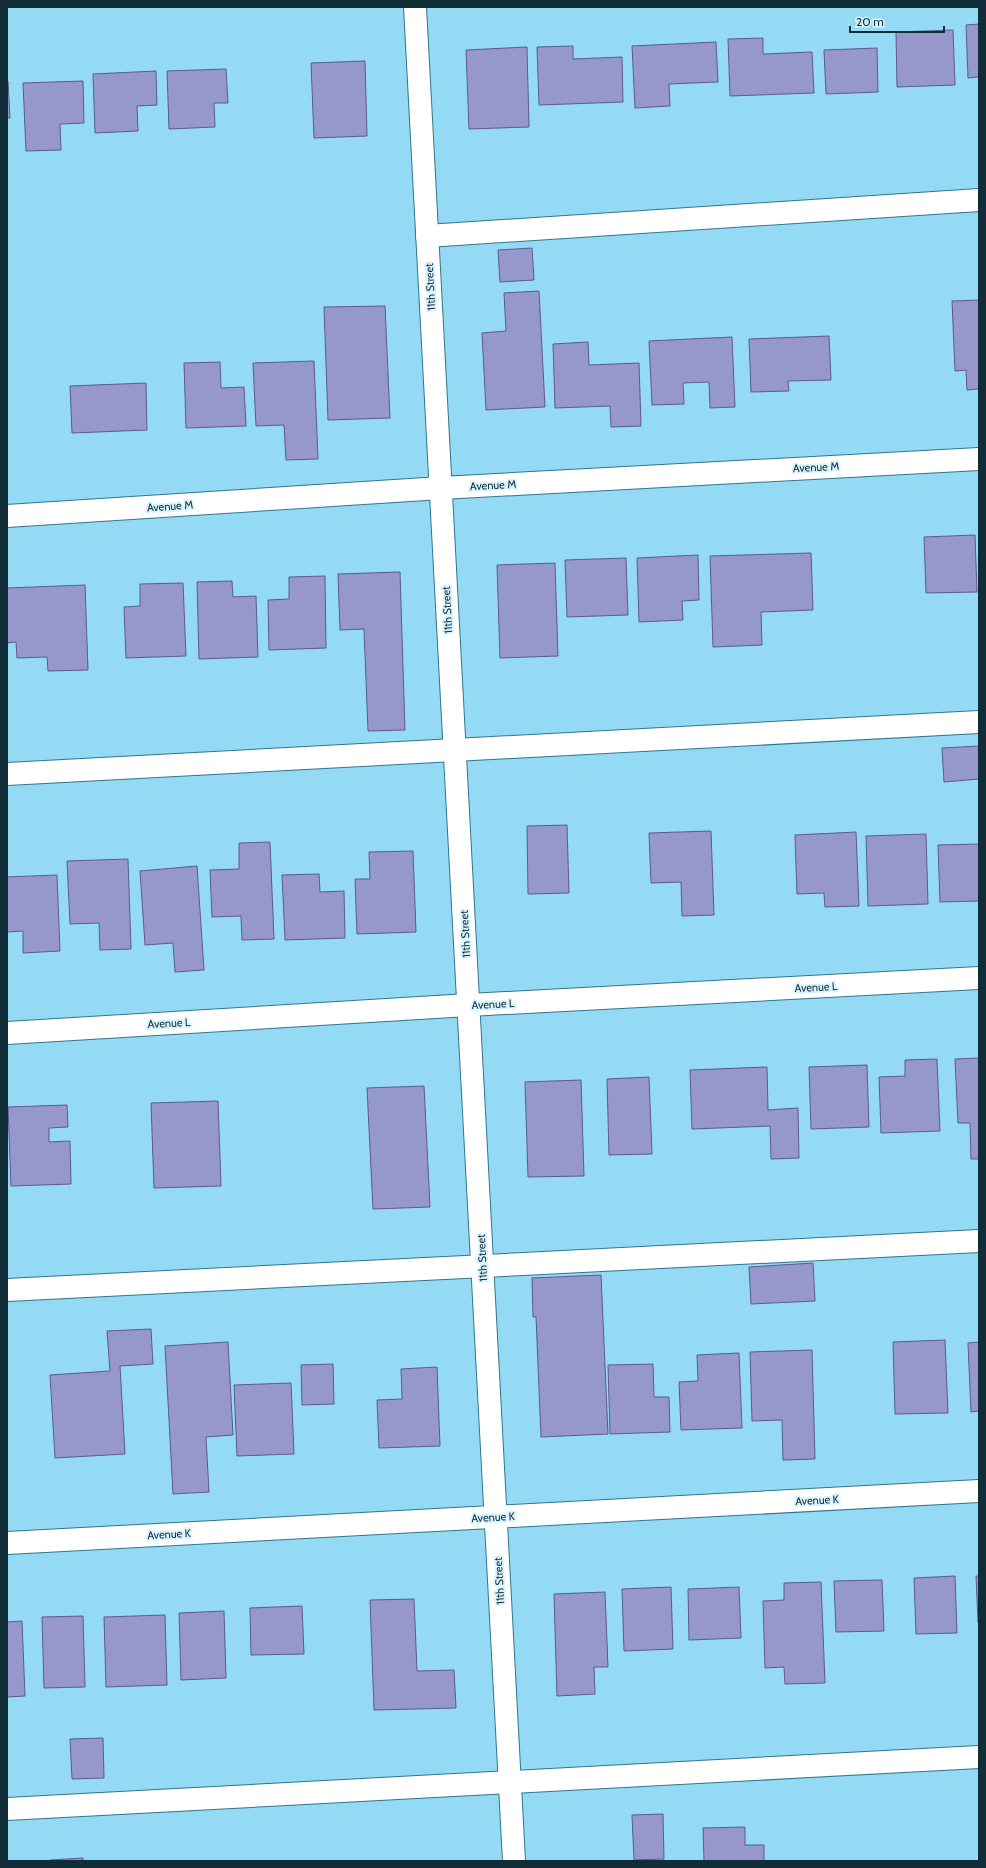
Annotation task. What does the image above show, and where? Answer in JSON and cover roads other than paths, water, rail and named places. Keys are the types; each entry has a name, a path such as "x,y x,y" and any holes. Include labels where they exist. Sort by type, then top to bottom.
{"street":[{"name":"11th Street","path":"415,7 514,1861"},
{"path":"427,236 979,200"},
{"name":"Avenue M","path":"7,516 441,488 979,458"},
{"path":"7,774 979,722"},
{"name":"Avenue L","path":"7,1033 469,1005 979,978"},
{"path":"7,1290 979,1241"},
{"name":"Avenue K","path":"7,1543 979,1491"},
{"path":"7,1809 979,1757"}]}
